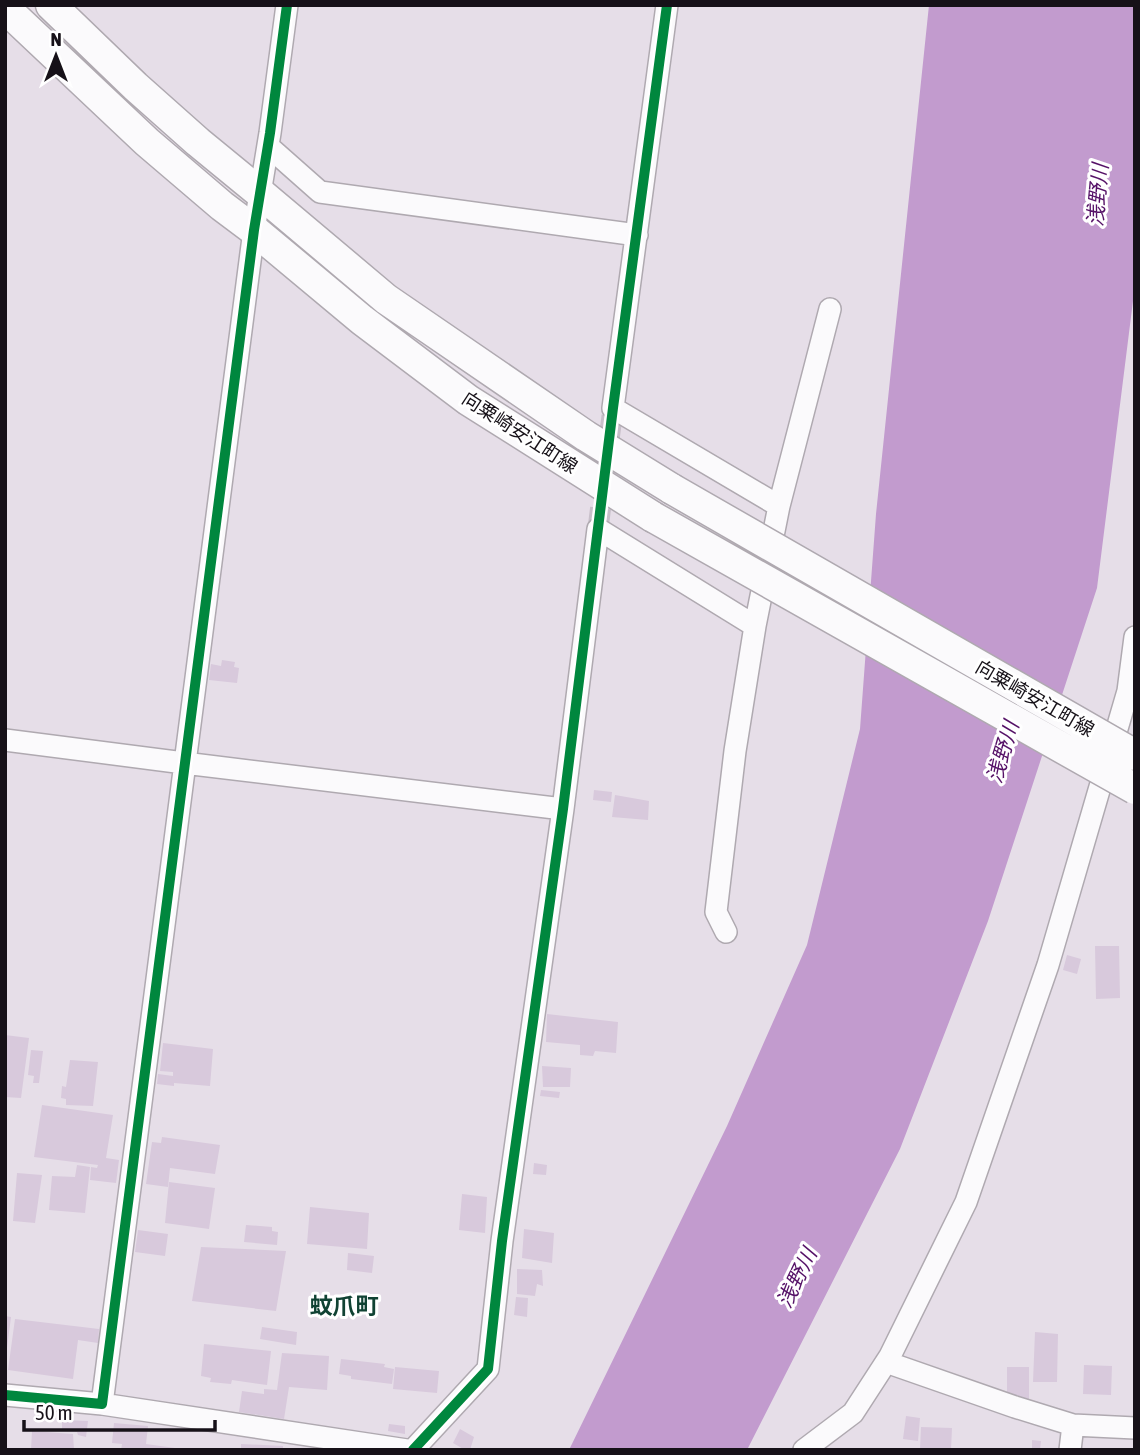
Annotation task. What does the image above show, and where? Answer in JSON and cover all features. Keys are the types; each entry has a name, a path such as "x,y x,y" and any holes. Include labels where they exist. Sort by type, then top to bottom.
{"main road":[{"name":"向粟崎安江町線","path":"51,5 187,133 386,299 586,436 672,489 1135,755"},
{"name":"向粟崎安江町線","path":"5,8 147,142 222,206 362,320 468,400 653,517 1135,789"}],"street":[{"path":"102,1404 259,192 287,5"},
{"path":"667,5 613,408 779,506"},
{"path":"268,146 320,192 637,235"},
{"path":"726,932 716,912 735,751 755,626 779,506 830,309"},
{"path":"413,1450 488,1369 504,1228 563,809 598,528 755,626"},
{"path":"804,1450 853,1413 886,1362 966,1202 1048,965 1128,691 1135,636"},
{"path":"5,740 563,809"},
{"path":"886,1362 1073,1425 1135,1428"},
{"path":"5,1395 102,1404 407,1450"},
{"path":"1070,1450 1073,1425"}],"water":[{"name":"浅野川","path":"929,5 1135,5 1135,285 1097,588 988,921 900,1149 747,1450 569,1450 727,1126 807,945 860,729 876,514"}],"building":[{"path":"222,660 235,662 234,667 239,668 237,683 209,680 211,664 221,666"},
{"path":"594,790 612,792 611,802 593,800"},
{"path":"615,795 649,801 648,820 612,817"},
{"path":"1095,946 1119,946 1120,998 1096,999"},
{"path":"1067,955 1081,959 1077,974 1063,970"},
{"path":"547,1014 618,1022 616,1053 595,1051 593,1056 580,1055 580,1045 546,1042"},
{"path":"5,1035 29,1038 21,1098 5,1097"},
{"path":"163,1043 213,1049 210,1086 157,1084 158,1074 173,1076 173,1072 160,1071"},
{"path":"31,1050 43,1051 39,1083 33,1083 34,1076 28,1075"},
{"path":"70,1060 98,1062 93,1106 66,1105 66,1099 61,1098 62,1086 66,1087"},
{"path":"542,1066 571,1068 570,1087 543,1087"},
{"path":"541,1090 560,1092 559,1098 540,1096"},
{"path":"42,1105 113,1115 106,1158 119,1160 116,1183 90,1180 91,1167 97,1168 98,1165 34,1157"},
{"path":"162,1137 220,1145 215,1174 170,1168 168,1187 146,1184 152,1142 161,1143"},
{"path":"534,1163 547,1165 546,1175 533,1174"},
{"path":"77,1165 90,1167 85,1213 49,1210 52,1176 75,1177"},
{"path":"17,1173 42,1175 35,1223 13,1221"},
{"path":"169,1182 215,1188 209,1229 165,1223"},
{"path":"462,1194 487,1197 485,1233 459,1230"},
{"path":"310,1207 369,1213 367,1249 307,1244"},
{"path":"246,1225 272,1227 272,1231 278,1232 277,1245 244,1242"},
{"path":"524,1229 554,1233 552,1263 522,1258"},
{"path":"138,1230 168,1234 165,1256 135,1252"},
{"path":"201,1247 286,1251 276,1311 192,1301"},
{"path":"348,1253 374,1256 372,1273 347,1270"},
{"path":"517,1269 542,1270 543,1286 537,1284 535,1296 517,1294"},
{"path":"516,1297 528,1298 527,1317 514,1315"},
{"path":"5,1316 11,1317 7,1348 5,1348"},
{"path":"15,1319 99,1329 98,1343 78,1340 73,1379 8,1370"},
{"path":"262,1327 297,1332 296,1345 260,1339"},
{"path":"1035,1332 1058,1334 1057,1382 1033,1382"},
{"path":"204,1344 271,1351 267,1385 232,1380 231,1384 210,1382 211,1378 201,1376"},
{"path":"282,1353 329,1356 327,1390 289,1387 284,1419 239,1412 242,1391 264,1394 264,1389 277,1390"},
{"path":"341,1359 385,1364 384,1367 394,1369 392,1384 351,1379 351,1376 339,1374"},
{"path":"1084,1365 1112,1366 1111,1395 1083,1394"},
{"path":"395,1367 439,1371 437,1393 393,1389"},
{"path":"1007,1367 1029,1367 1029,1399 1007,1398"},
{"path":"906,1416 920,1418 918,1441 903,1439"},
{"path":"62,1420 88,1421 86,1437 78,1435 77,1432 62,1431"},
{"path":"114,1423 148,1426 146,1444 175,1448 121,1450 122,1444 112,1443"},
{"path":"389,1424 405,1426 405,1434 388,1431"},
{"path":"921,1427 952,1428 951,1450 920,1450"},
{"path":"460,1429 474,1437 470,1450 453,1443"},
{"path":"32,1431 73,1434 74,1450 31,1450"},
{"path":"1032,1440 1041,1441 1040,1450 1032,1450"},
{"path":"241,1444 283,1446 283,1450 241,1450"}],"tunnel":[{"path":"598,529 613,408"}],"cycle path":[{"path":"5,1395 102,1404 254,230 287,5"},
{"path":"413,1450 488,1369 502,1241 563,809 667,5"}],"district":[{"name":"蚊爪町","path":"344,1306"}]}
